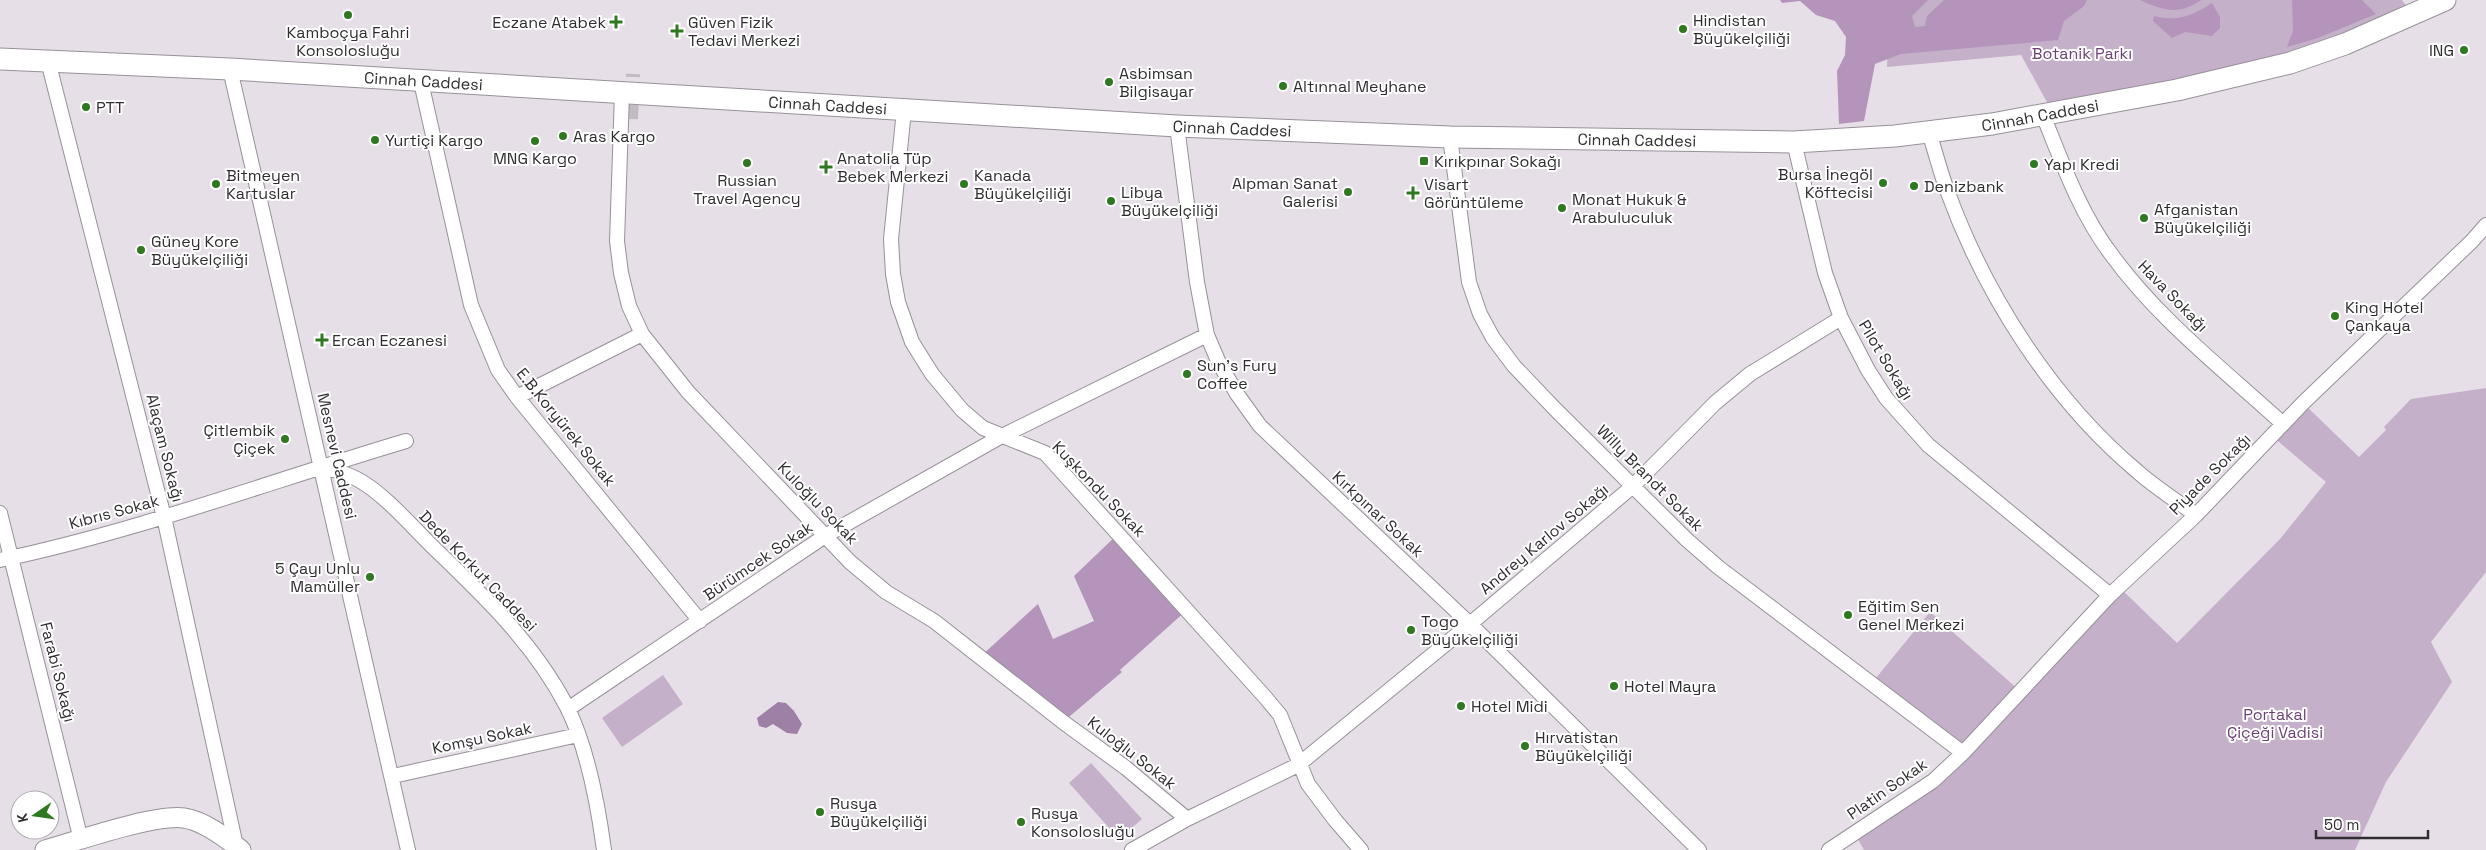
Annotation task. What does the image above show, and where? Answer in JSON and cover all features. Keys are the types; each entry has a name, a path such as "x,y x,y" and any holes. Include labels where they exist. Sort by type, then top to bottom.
{"main road":[{"name":"Cinnah Caddesi","path":"0,59 230,69 421,82 1177,126 1450,137 1794,142 1929,132 2043,115 2177,90 2290,63 2345,44 2445,0"},
{"path":"45,850 158,820 184,818 204,825 238,848"}],"street":[{"name":"Alaçam Sokağı","path":"48,61 164,517 238,848"},
{"name":"Mesnevi Caddesi","path":"230,69 393,776 408,850"},
{"name":"E.B.Koryürek Sokak","path":"421,82 471,306 498,370 517,397 700,621"},
{"name":"Kuloğlu Sokak","path":"622,93 617,241 621,273 629,306 642,334 688,392 825,536 872,582 934,621 1063,722 1126,768 1187,819"},
{"name":"Kuşkondu Sokak","path":"904,110 891,239 893,274 898,302 912,342 932,374 962,410 983,428 1000,437 1019,442 1045,453 1119,533 1280,715 1298,764 1308,784 1335,820 1362,850"},
{"name":"Hava Sokağı","path":"2043,115 2064,168 2109,253 2141,293 2284,424"},
{"name":"Kırkpınar Sokak","path":"1177,126 1197,282 1207,336 1219,363 1237,394 1260,426 1470,624 1699,850"},
{"path":"1929,132 1947,190 1970,244 1993,289 2044,369 2102,438 2138,472 2196,515"},
{"name":"Willy Brandt Sokak","path":"1450,137 1469,282 1486,326 1514,366 1686,539 1718,567 1963,753"},
{"name":"Pilot Sokağı","path":"1794,142 1825,273 1841,318 1868,370 1886,398 1928,446 2110,595"},
{"name":"Piyade Sokağı","path":"1963,753 2110,595 2196,515 2284,424 2486,224"},
{"name":"Andrey Karlov Sokağı","path":"1132,850 1187,819 1298,764 1470,624 1633,486 1715,403 1750,374 1841,318"},
{"path":"517,397 642,334"},
{"name":"Bürümcek Sokak","path":"568,708 825,536 1000,437 1207,336"},
{"name":"Kıbrıs Sokak","path":"6,559 164,517 321,466 406,441"},
{"name":"Dede Korkut Caddesi","path":"321,466 356,479 367,486 469,581 533,652 568,708 578,735 592,786 604,850"},
{"name":"Farabi Sokağı","path":"0,513 6,559 81,840"},
{"name":"Komşu Sokak","path":"393,776 578,735"},
{"name":"Platin Sokak","path":"1828,850 1933,781 1963,753"}],"green space":[{"name":"Botanik Parkı","path":"1853,0 2402,0 2413,15 2345,44 2053,113 2021,55 1887,67 1888,47"},
{"name":"Portakal Çiçeği Vadisi","path":"2486,388 2486,572 2431,642 2452,682 2386,782 2355,850 1864,850 1855,834 1963,753 1871,684 1930,612 2019,690 2119,587 2177,643 2280,539 2326,482 2272,436 2303,403 2359,457 2386,430 2384,427 2411,399"},
{"path":"663,675 683,704 622,747 602,718"},
{"path":"1091,763 1142,819 1119,839 1069,783"}],"shaded area":[{"path":"1780,0 1928,0 1912,16 1915,27 1925,26 1927,16 1944,0 2087,0 2084,6 2064,21 2058,40 1901,54 1875,64 1864,121 1839,124 1837,71 1845,55 1846,37 1835,21 1816,15 1800,1 1782,3"},
{"path":"2140,0 2201,0 2185,8 2170,10"},
{"path":"2292,0 2362,0 2376,14 2318,38 2287,47 2293,31"},
{"path":"2212,3 2220,17 2220,28 2212,36 2185,32 2172,38 2153,21 2154,16 2163,18 2184,17"},
{"path":"1119,533 1187,610 1120,670 1122,672 1063,722 980,657 1038,604 1053,639 1094,621 1074,576"},
{"path":"778,702 786,703 794,711 802,724 797,734 787,733 773,724 766,728 759,726 757,718"}],"tunnel":[{"path":"631,119 633,74"}],"place":[{"name":"Kamboçya Fahri Konsolosluğu","path":"348,15"},
{"name":"Eczane Atabek","path":"616,22"},
{"name":"Hindistan Büyükelçiliği","path":"1683,29"},
{"name":"Güven Fizik Tedavi Merkezi","path":"677,31"},
{"name":"ING","path":"2464,50"},
{"name":"Asbimsan Bilgisayar","path":"1109,82"},
{"name":"Altınnal Meyhane","path":"1283,86"},
{"name":"PTT","path":"86,107"},
{"name":"Aras Kargo","path":"563,136"},
{"name":"Yurtiçi Kargo","path":"375,140"},
{"name":"MNG Kargo","path":"535,141"},
{"name":"Kırıkpınar Sokağı","path":"1424,161"},
{"name":"Russian Travel Agency","path":"747,163"},
{"name":"Yapı Kredi","path":"2034,164"},
{"name":"Anatolia Tüp Bebek Merkezi","path":"826,167"},
{"name":"Bursa İnegöl Köftecisi","path":"1883,183"},
{"name":"Bitmeyen Kartuslar","path":"216,184"},
{"name":"Kanada Büyükelçiliği","path":"964,184"},
{"name":"Denizbank","path":"1914,186"},
{"name":"Alpman Sanat Galerisi","path":"1348,192"},
{"name":"Visart Görüntüleme","path":"1413,193"},
{"name":"Libya Büyükelçiliği","path":"1111,201"},
{"name":"Monat Hukuk & Arabuluculuk","path":"1562,208"},
{"name":"Afganistan Büyükelçiliği","path":"2144,218"},
{"name":"Güney Kore Büyükelçiliği","path":"141,250"},
{"name":"King Hotel Çankaya","path":"2335,316"},
{"name":"Ercan Eczanesi","path":"322,340"},
{"name":"Sun's Fury Coffee","path":"1187,374"},
{"name":"Çitlembik Çiçek","path":"285,439"},
{"name":"5 Çayı Unlu Mamüller","path":"370,577"},
{"name":"Eğitim Sen Genel Merkezi","path":"1848,615"},
{"name":"Togo Büyükelçiliği","path":"1411,630"},
{"name":"Hotel Mayra","path":"1614,686"},
{"name":"Hotel Midi","path":"1461,706"},
{"name":"Hırvatistan Büyükelçiliği","path":"1525,746"},
{"name":"Rusya Büyükelçiliği","path":"820,812"},
{"name":"Rusya Konsolosluğu","path":"1021,822"}]}
